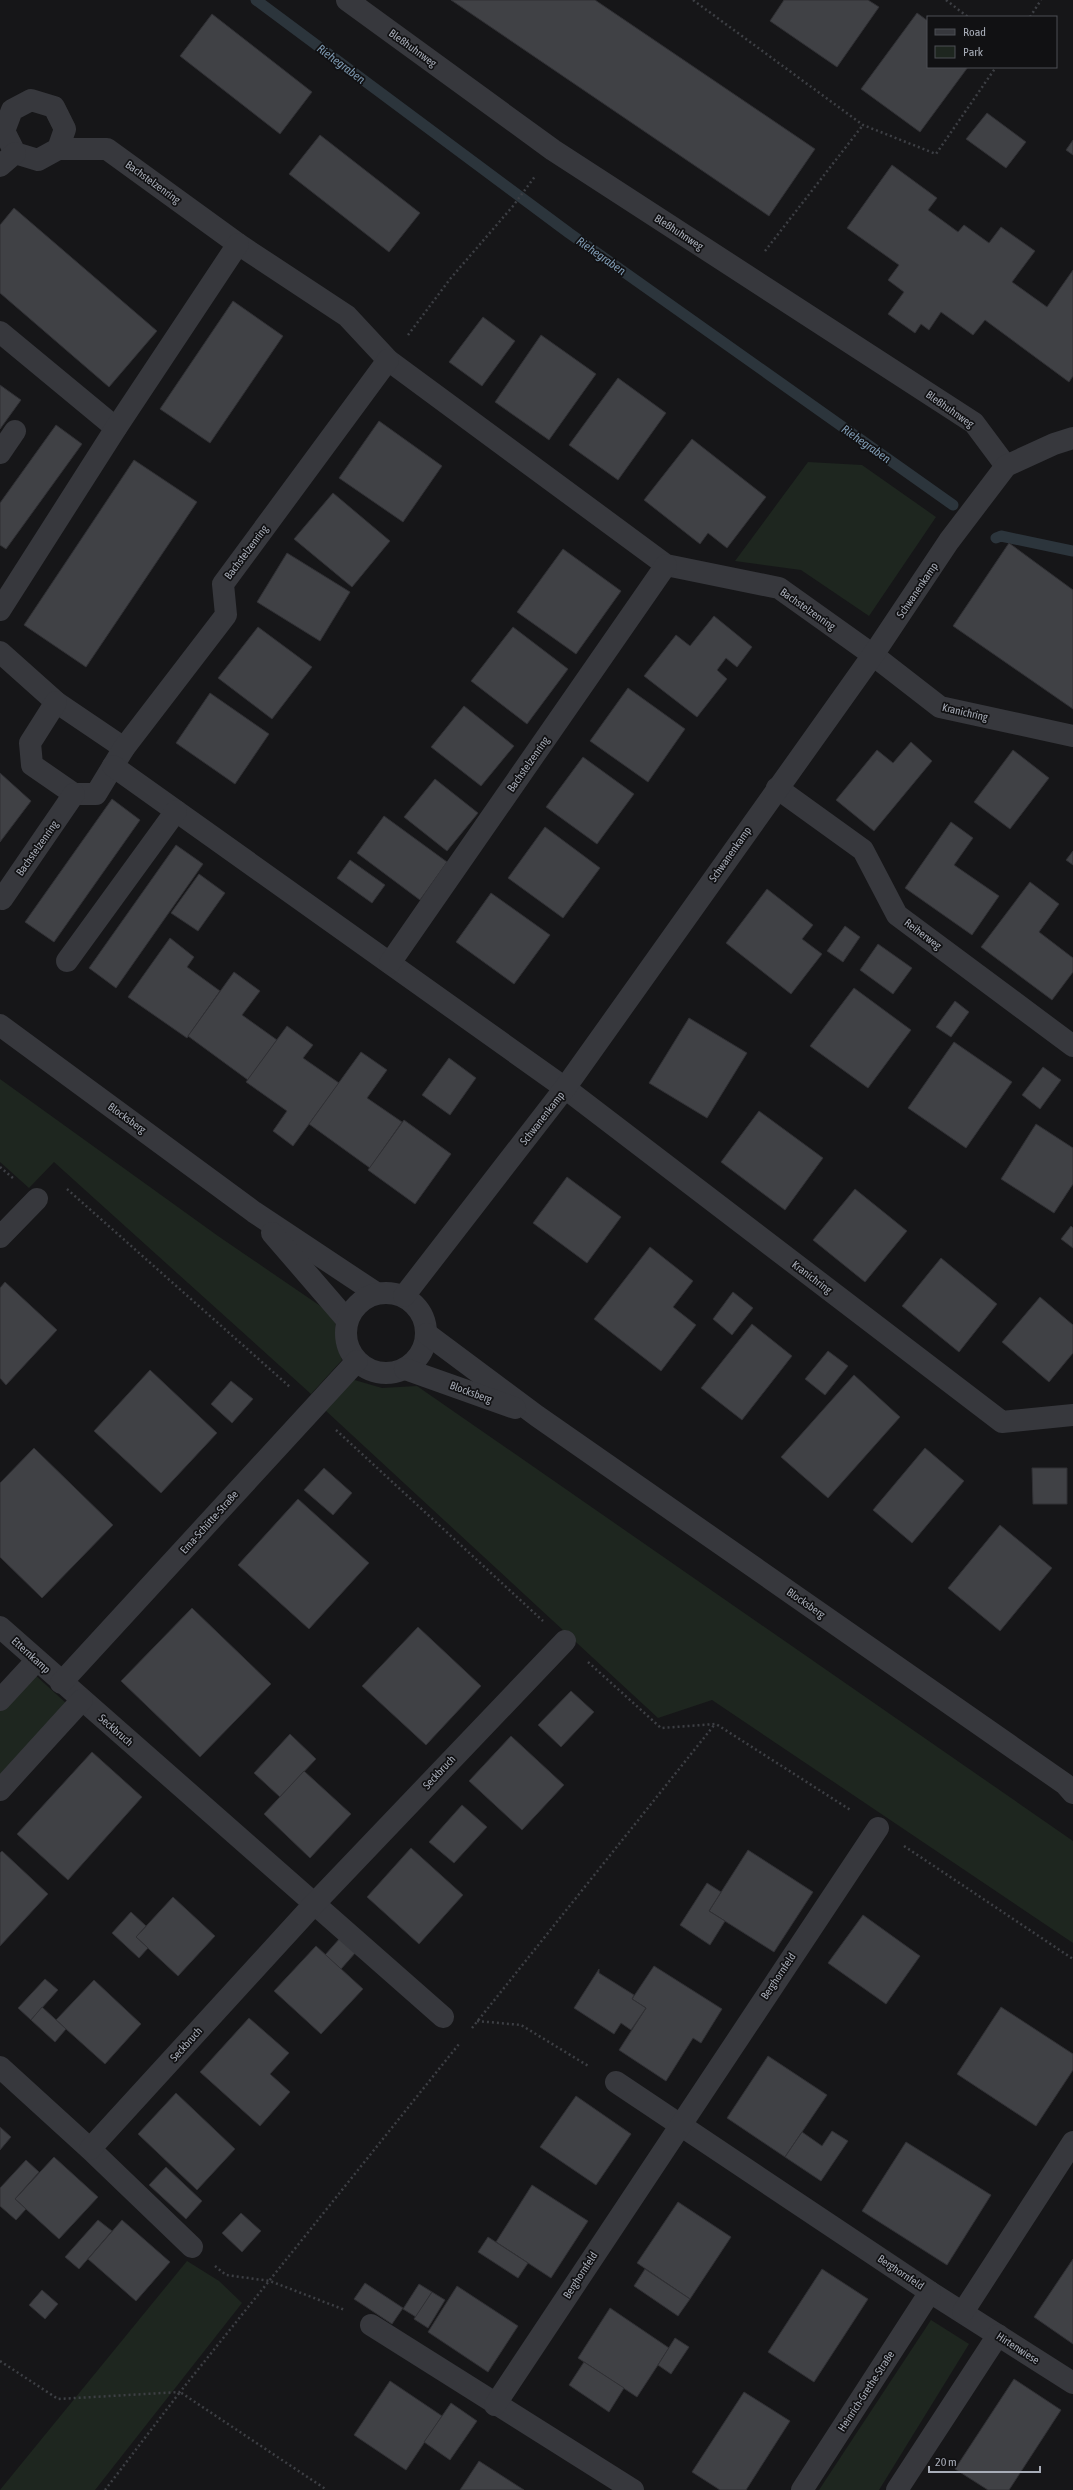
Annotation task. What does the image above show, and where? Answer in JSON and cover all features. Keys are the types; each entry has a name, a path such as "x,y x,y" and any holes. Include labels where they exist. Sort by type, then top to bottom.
{"street":[{"name":"Bleßhuhnweg","path":"347,0 553,150 974,423 1006,466"},
{"name":"Bachstelzenring","path":"58,149 65,128 54,107 31,100 12,110 4,131 8,160 38,160 58,149 108,149 238,244 347,316 388,360 666,565 779,588 873,655"},
{"path":"0,610 116,428 238,244"},
{"path":"0,332 116,428"},
{"name":"Bachstelzenring","path":"0,898 2,899 74,794 96,794 119,757 226,616 223,584 388,360"},
{"path":"0,453 15,431"},
{"name":"Schwanenkamp","path":"404,1296 565,1088 873,655 949,541 1006,466 1054,444 1073,438"},
{"name":"Bachstelzenring","path":"390,963 666,565"},
{"path":"0,652 119,757 176,811 565,1088"},
{"name":"Kranichring","path":"873,655 940,707 1073,736"},
{"path":"56,702 30,744 32,765 74,794"},
{"name":"Reiherweg","path":"777,788 863,850 897,915 1073,1046"},
{"path":"67,961 176,811"},
{"name":"Blocksberg","path":"0,1025 254,1212 376,1293"},
{"name":"Kranichring","path":"565,1088 1002,1422 1073,1415"},
{"path":"0,1237 37,1199"},
{"name":"Blocksberg","path":"254,1212 347,1320"},
{"path":"390,1292 404,1296 415,1304 425,1320 427,1334 424,1348 416,1360 405,1368 382,1373 369,1369 357,1361 348,1348 346,1334 347,1320 354,1307 363,1299 376,1293 390,1292"},
{"name":"Blocksberg","path":"427,1334 537,1416 1065,1784 1073,1793"},
{"name":"Erna-Schütte-Straße","path":"61,1683 357,1361"},
{"name":"Blocksberg","path":"405,1368 537,1416"},
{"name":"Etternkamp","path":"0,1627 61,1683"},
{"name":"Seckbruch","path":"90,2149 315,1903 564,1641"},
{"path":"0,1700 37,1660"},
{"name":"Seckbruch","path":"61,1683 315,1903 443,2017"},
{"path":"0,1790 82,1700"},
{"name":"Berghornfeld","path":"495,2405 679,2125 878,1828"},
{"path":"0,2067 90,2149 192,2247"},
{"name":"Berghornfeld","path":"616,2082 930,2292 963,2312"},
{"path":"963,2312 1073,2142"},
{"name":"Heinrich-Grethe-Straße","path":"802,2490 930,2292"},
{"name":"Hirtenwiese","path":"963,2312 1073,2383"},
{"path":"371,2325 495,2405 633,2490"},
{"path":"897,2490 998,2335"}],"path":[{"path":"693,0 863,125 936,154 995,68"},
{"path":"946,0 967,16"},
{"path":"1031,16 1041,0"},
{"path":"746,276 863,125"},
{"path":"388,360 450,279 513,206 527,187"},
{"path":"0,1167 37,1199 55,1178 313,1408 564,1641 661,1728 716,1724 878,1828 1073,1959"},
{"path":"468,2033 716,1724"},
{"path":"443,2017 521,2025 616,2082"},
{"path":"106,2490 180,2392 463,2039"},
{"path":"192,2247 226,2275 270,2281 339,2306 371,2325"},
{"path":"0,2361 58,2399 180,2392 327,2490"}],"green space":[{"path":"808,462 862,465 936,517 869,616 801,570 735,561"},
{"path":"0,1079 218,1236 335,1316 337,1346 342,1360 311,1394 54,1162 29,1188 0,1162"},
{"path":"351,1379 382,1388 417,1386 1073,1841 1073,1943 712,1700 658,1718 325,1410"},
{"path":"34,1674 67,1704 0,1777 0,1711"},
{"path":"187,2261 219,2281 242,2303 95,2490 0,2490"},
{"path":"931,2320 969,2344 879,2490 819,2490"}],"building":[{"path":"451,0 595,0 815,149 769,216"},
{"path":"784,0 868,0 879,7 837,67 770,21"},
{"path":"917,13 927,20 927,68 967,68 920,132 861,89"},
{"path":"212,14 312,92 280,134 180,56"},
{"path":"987,113 1026,142 1006,168 966,139"},
{"path":"320,135 420,213 389,252 289,174"},
{"path":"1073,140 1073,155 1066,150"},
{"path":"892,165 937,198 928,210 958,232 964,225 989,243 1001,227 1035,251 1012,282 1047,307 1073,270 1073,376 1069,382 985,320 973,335 941,312 929,330 921,324 915,333 888,314 904,292 888,280 899,265 847,228"},
{"path":"14,208 157,331 109,387 0,293 0,225"},
{"path":"233,301 283,336 210,443 160,409"},
{"path":"483,317 515,341 482,386 449,362"},
{"path":"541,335 596,374 549,440 495,402"},
{"path":"618,378 666,413 618,480 569,445"},
{"path":"0,385 21,400 0,429"},
{"path":"379,421 442,466 403,522 339,478"},
{"path":"56,425 82,444 6,549 0,545 0,503"},
{"path":"692,439 766,497 727,548 708,533 700,544 644,500"},
{"path":"134,460 197,502 86,667 24,625"},
{"path":"333,493 390,541 352,587 294,539"},
{"path":"1009,543 1073,590 1073,709 953,626"},
{"path":"563,549 621,591 576,654 517,612"},
{"path":"287,553 350,592 320,641 257,602"},
{"path":"714,616 752,647 737,667 726,658 717,670 727,679 697,717 644,676 676,635 690,646"},
{"path":"258,627 312,667 272,719 218,678"},
{"path":"513,627 568,669 527,724 471,681"},
{"path":"628,688 685,729 648,782 590,741"},
{"path":"210,693 269,734 235,784 176,743"},
{"path":"464,706 514,746 481,786 431,747"},
{"path":"911,742 932,761 874,831 836,800 877,750 893,763"},
{"path":"1013,750 1049,778 1010,829 974,802"},
{"path":"583,757 634,794 597,844 546,807"},
{"path":"0,773 31,801 0,842"},
{"path":"435,779 478,813 447,851 404,817"},
{"path":"112,799 140,820 54,942 25,922"},
{"path":"384,816 447,862 420,900 357,853"},
{"path":"951,822 973,838 954,865 999,896 972,935 905,888"},
{"path":"545,827 600,868 563,918 508,878"},
{"path":"176,845 203,864 116,988 89,968"},
{"path":"1073,851 1073,865 1066,860"},
{"path":"350,860 385,885 372,903 337,878"},
{"path":"199,874 225,893 198,931 171,913"},
{"path":"1030,882 1059,904 1039,932 1073,958 1073,972 1052,1000 981,947"},
{"path":"767,889 813,925 802,939 822,954 791,994 726,943"},
{"path":"491,893 550,935 514,984 456,942"},
{"path":"845,926 860,937 843,962 827,951"},
{"path":"170,938 194,957 187,967 220,991 187,1038 128,997"},
{"path":"878,944 912,968 893,994 860,970"},
{"path":"234,972 260,991 242,1015 277,1040 248,1080 188,1036"},
{"path":"854,988 911,1030 868,1088 810,1046"},
{"path":"955,1001 969,1012 951,1037 936,1027"},
{"path":"689,1018 747,1053 707,1118 649,1083"},
{"path":"287,1026 313,1045 303,1058 339,1083 293,1146 273,1131 287,1111 246,1082"},
{"path":"954,1042 1012,1082 966,1148 908,1108"},
{"path":"361,1052 387,1070 367,1098 402,1122 370,1168 309,1124"},
{"path":"449,1058 476,1078 450,1115 422,1095"},
{"path":"1043,1067 1061,1080 1040,1109 1022,1095"},
{"path":"759,1111 823,1158 785,1210 721,1162"},
{"path":"404,1120 451,1154 415,1204 368,1170"},
{"path":"1036,1124 1073,1148 1073,1184 1054,1213 1001,1179"},
{"path":"567,1177 621,1217 587,1263 533,1223"},
{"path":"855,1189 907,1231 865,1282 813,1240"},
{"path":"1071,1226 1073,1228 1073,1248 1061,1239"},
{"path":"650,1247 693,1281 673,1307 696,1325 661,1371 594,1319"},
{"path":"941,1258 997,1304 959,1352 902,1306"},
{"path":"5,1282 57,1330 6,1385 0,1378 0,1288"},
{"path":"733,1292 753,1308 732,1335 713,1319"},
{"path":"1040,1297 1073,1325 1073,1353 1049,1382 1002,1342"},
{"path":"752,1324 792,1356 742,1420 701,1388"},
{"path":"828,1351 848,1366 825,1395 805,1379"},
{"path":"150,1370 217,1433 161,1493 94,1431"},
{"path":"854,1375 900,1417 828,1498 781,1457"},
{"path":"231,1381 253,1399 232,1423 211,1404"},
{"path":"34,1448 113,1525 42,1598 0,1557 0,1483"},
{"path":"925,1448 964,1481 912,1543 873,1510"},
{"path":"324,1468 352,1493 333,1515 304,1490"},
{"path":"1032,1468 1067,1468 1067,1504 1033,1504"},
{"path":"298,1499 369,1563 309,1629 238,1565"},
{"path":"1000,1525 1052,1568 1000,1631 948,1588"},
{"path":"192,1608 271,1684 200,1757 121,1681"},
{"path":"418,1627 481,1686 426,1745 362,1686"},
{"path":"571,1691 594,1712 561,1747 538,1725"},
{"path":"290,1734 316,1759 280,1797 254,1773"},
{"path":"511,1736 564,1785 522,1830 469,1781"},
{"path":"92,1752 142,1797 68,1880 17,1834"},
{"path":"304,1771 351,1814 310,1858 264,1814"},
{"path":"462,1805 487,1827 454,1863 429,1842"},
{"path":"411,1848 463,1895 419,1944 367,1897"},
{"path":"748,1850 813,1892 774,1952 709,1911"},
{"path":"2,1851 48,1894 0,1946 0,1853"},
{"path":"707,1883 721,1892 709,1911 725,1921 710,1945 680,1925"},
{"path":"173,1897 215,1936 178,1976 136,1937"},
{"path":"131,1912 146,1926 136,1937 148,1948 139,1958 112,1933"},
{"path":"863,1915 920,1956 886,2004 828,1963"},
{"path":"341,1937 356,1952 341,1969 325,1955"},
{"path":"316,1946 363,1989 321,2034 274,1991"},
{"path":"654,1966 722,2009 701,2043 693,2038 666,2081 619,2050 646,2008 632,1999"},
{"path":"599,1969 599,1973 634,1995 632,1999 646,2008 631,2030 621,2023 614,2034 574,2008"},
{"path":"45,1979 58,1990 31,2020 18,2008"},
{"path":"94,1980 141,2024 105,2064 56,2020"},
{"path":"42,2007 66,2029 55,2042 31,2020"},
{"path":"1001,2007 1073,2054 1073,2070 1036,2126 957,2074"},
{"path":"249,2018 289,2053 270,2074 290,2092 260,2126 200,2072"},
{"path":"768,2056 827,2095 785,2157 727,2118"},
{"path":"176,2093 235,2149 197,2190 138,2134"},
{"path":"576,2096 631,2134 596,2185 540,2147"},
{"path":"0,2127 11,2137 0,2150"},
{"path":"832,2131 848,2141 821,2181 785,2157 802,2132 822,2146"},
{"path":"906,2142 991,2195 947,2265 862,2211"},
{"path":"54,2157 98,2197 59,2239 15,2199"},
{"path":"26,2160 39,2172 15,2199 26,2209 16,2220 0,2206 0,2188"},
{"path":"166,2167 202,2201 186,2219 149,2185"},
{"path":"532,2185 588,2221 551,2278 496,2242"},
{"path":"678,2202 731,2237 690,2299 637,2263"},
{"path":"241,2213 261,2231 242,2252 222,2233"},
{"path":"98,2220 112,2231 79,2269 65,2257"},
{"path":"122,2220 170,2262 136,2301 88,2259"},
{"path":"488,2237 528,2263 518,2278 478,2252"},
{"path":"1073,2259 1073,2344 1034,2317"},
{"path":"645,2269 690,2299 678,2316 634,2286"},
{"path":"822,2269 868,2299 814,2382 768,2352"},
{"path":"365,2283 403,2308 392,2324 354,2299"},
{"path":"419,2284 432,2292 416,2317 403,2309"},
{"path":"457,2286 518,2326 488,2372 428,2332"},
{"path":"42,2290 58,2304 45,2319 29,2305"},
{"path":"432,2292 445,2300 428,2328 414,2319"},
{"path":"610,2308 669,2348 637,2397 578,2358"},
{"path":"675,2338 689,2347 671,2374 658,2365"},
{"path":"584,2362 624,2388 609,2412 569,2385"},
{"path":"1014,2379 1061,2410 1009,2490 988,2490 955,2469"},
{"path":"390,2381 442,2416 406,2470 354,2435"},
{"path":"744,2392 790,2421 746,2490 720,2490 692,2472"},
{"path":"451,2403 477,2421 450,2460 424,2442"},
{"path":"479,2461 524,2490 460,2490"}],"waterway":[{"name":"Riehegraben","path":"256,0 569,233 953,505"},
{"name":"Riehegraben","path":"996,538 1001,536 1073,551"}]}
